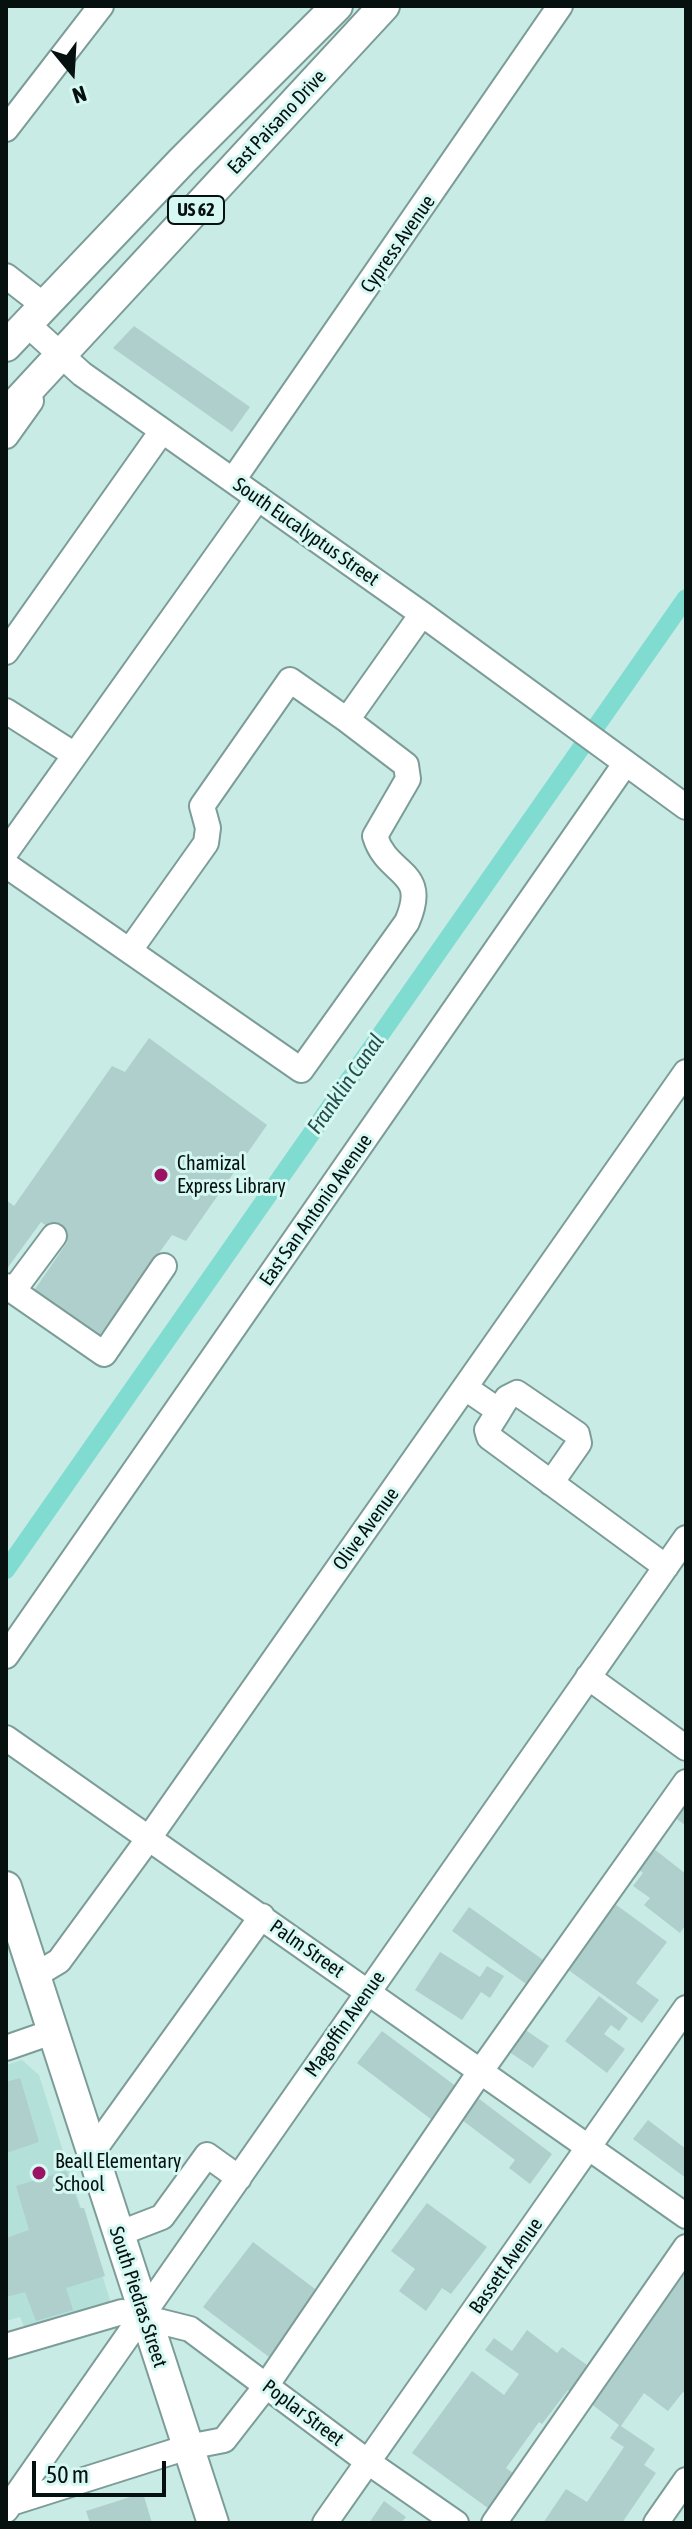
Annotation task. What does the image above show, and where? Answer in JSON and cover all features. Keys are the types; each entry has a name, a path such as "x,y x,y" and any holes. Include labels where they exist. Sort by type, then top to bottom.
{"main road":[{"name":"East Paisano Drive","path":"6,346 182,161 337,6"},
{"name":"East Paisano Drive","path":"6,414 384,6"},
{"name":"South Piedras Street","path":"6,1887 213,2523"}],"street":[{"path":"6,129 101,6"},
{"name":"Cypress Avenue","path":"233,480 560,6"},
{"name":"South Eucalyptus Street","path":"6,276 37,316 60,355 686,807"},
{"path":"6,436 60,355"},
{"path":"6,652 162,431"},
{"path":"6,852 258,498"},
{"path":"347,720 422,614"},
{"path":"6,865 301,1070 407,922 416,901 413,883 379,850 375,836 408,779 406,765 290,680 202,806 208,828 206,843 130,950"},
{"path":"6,711 75,755"},
{"name":"East San Antonio Avenue","path":"6,1656 616,758"},
{"name":"Olive Avenue","path":"34,1976 59,1961 149,1838 467,1389 686,1072"},
{"path":"54,1236 10,1288 104,1354 164,1266"},
{"path":"467,1389 499,1411"},
{"path":"551,1483 579,1443 577,1434 517,1393 507,1398 487,1430 489,1437 551,1483 666,1567"},
{"name":"Magoffin Avenue","path":"8,2506 145,2315 367,1991 686,1538"},
{"path":"588,1677 686,1748"},
{"name":"Palm Street","path":"6,1738 686,2216"},
{"path":"8,2506 188,2447 224,2440 266,2386 480,2072 686,1782"},
{"path":"91,2154 262,1916"},
{"name":"Bassett Avenue","path":"325,2523 686,2008"},
{"path":"6,2048 52,2032"},
{"path":"118,2234 162,2217 207,2155 239,2178"},
{"path":"494,2523 686,2247"},
{"name":"Poplar Street","path":"6,2346 122,2312 145,2315 190,2329 368,2462 456,2523"},
{"path":"656,2523 686,2480"}],"shaded area":[{"name":"Beall Elementary School","path":"22,2060 39,2075 111,2303 26,2331 20,2317 6,2321 6,2065"}],"building":[{"path":"134,326 250,407 232,432 113,348"},
{"path":"149,1038 267,1125 186,1241 172,1235 97,1339 31,1295 68,1241 41,1222 6,1270 6,1200 14,1206 112,1066 125,1072"},
{"path":"686,1791 686,1826 669,1813"},
{"path":"649,1845 686,1874 686,1924 680,1933 644,1905 650,1898 633,1886 643,1873 633,1865"},
{"path":"615,1904 667,1942 636,1983 659,2000 642,2023 567,1969"},
{"path":"469,1907 546,1962 529,1986 452,1931"},
{"path":"440,1952 480,1977 487,1966 504,1976 490,1998 481,1992 462,2020 415,1990"},
{"path":"599,1996 628,2018 619,2031 611,2025 604,2034 625,2049 607,2073 565,2041"},
{"path":"521,2027 549,2046 533,2068 505,2049"},
{"path":"382,2031 461,2090 436,2123 357,2063"},
{"path":"20,2078 39,2142 6,2153 6,2082"},
{"path":"474,2095 552,2154 530,2184 509,2168 515,2160 458,2117"},
{"path":"648,2120 686,2149 686,2178 633,2139"},
{"path":"66,2171 80,2208 84,2208 105,2276 66,2288 73,2310 36,2321 25,2292 6,2297 6,2238 29,2230 16,2186"},
{"path":"427,2203 487,2247 451,2294 442,2288 426,2311 399,2291 415,2269 391,2251"},
{"path":"253,2242 319,2292 269,2357 203,2307"},
{"path":"686,2261 686,2394 683,2392 668,2411 644,2393 621,2426 655,2449 644,2465 656,2473 622,2523 543,2523 566,2489 587,2502 624,2447 610,2438 619,2425 586,2400"},
{"path":"527,2330 557,2353 562,2347 591,2368 572,2393 568,2390 542,2424 539,2422 506,2468 517,2476 492,2511 412,2453 472,2371 504,2395 519,2374 485,2350 494,2338 512,2351"},
{"path":"143,2493 152,2523 90,2523 86,2511"},
{"path":"384,2501 406,2517 401,2523 369,2523"}],"waterway":[{"name":"Franklin Canal","path":"6,1570 686,598"}],"place":[{"name":"Chamizal Express Library","path":"161,1175"},
{"name":"Beall Elementary School","path":"39,2173"}]}
